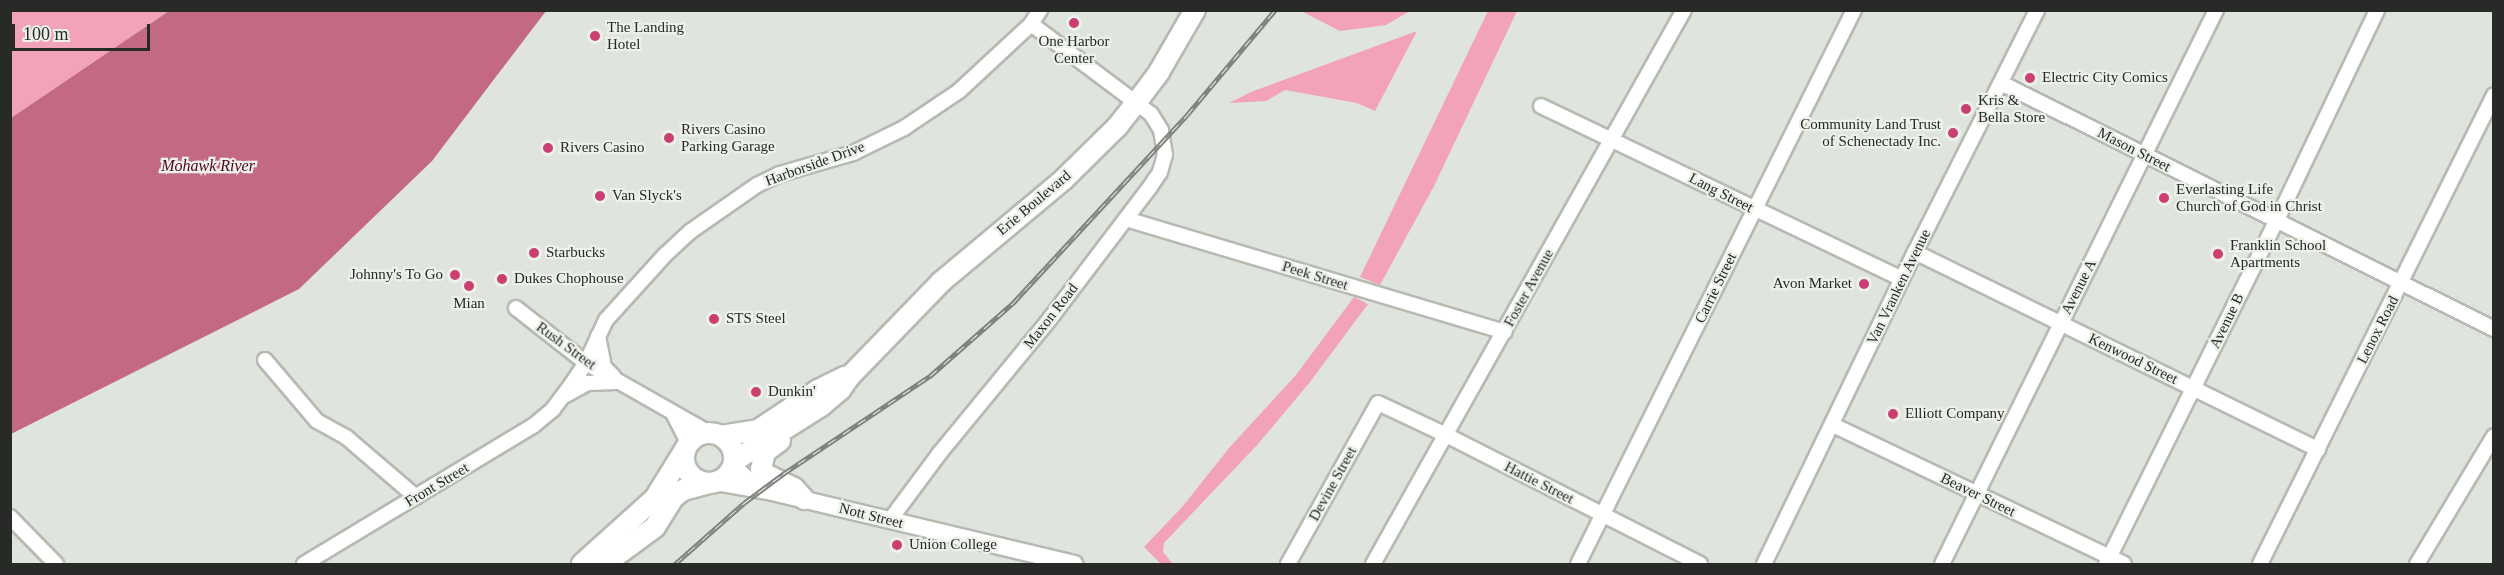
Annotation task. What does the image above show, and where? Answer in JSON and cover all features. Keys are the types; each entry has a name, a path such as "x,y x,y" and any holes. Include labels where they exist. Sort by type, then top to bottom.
{"highway":[{"name":"Erie Boulevard","path":"734,463 824,404 840,390 850,376 941,282 1063,180 1117,127 1165,63 1195,10"},
{"name":"Erie Boulevard","path":"715,434 758,430 818,390 850,376"},
{"path":"788,427 786,438 765,452 761,469 765,474 794,489 804,500"},
{"path":"582,564 655,498 695,437 715,434 731,446 734,463 728,474 712,482 683,490 674,497 655,527 605,564"},
{"path":"688,446 687,468 696,478 712,482"}],"main road":[{"name":"Nott Street","path":"734,463 754,485 772,492"},
{"name":"Nott Street","path":"712,482 772,492 1075,564"}],"street":[{"name":"Harborside Drive","path":"586,363 606,320 691,231 756,185 780,174 852,153 904,128 959,91 1031,24 1040,10"},
{"name":"Foster Avenue","path":"1373,564 1684,10"},
{"name":"Carrie Street","path":"1578,564 1854,10"},
{"name":"Van Vranken Avenue","path":"1764,564 1915,252 2037,10"},
{"name":"Avenue A","path":"1942,564 2216,10"},
{"name":"Avenue B","path":"2108,561 2277,220 2377,10"},
{"name":"Maxon Road","path":"890,520 1126,219 1160,172 1166,155 1161,130 1151,114 1031,24"},
{"name":"Mason Street","path":"2001,83 2493,329"},
{"name":"Lenox Road","path":"2260,564 2493,95"},
{"name":"Lang Street","path":"1541,106 1902,279"},
{"name":"Peek Street","path":"1126,219 1505,332"},
{"name":"Kenwood Street","path":"1915,252 2318,449"},
{"name":"Rush Street","path":"516,308 586,363 674,415 715,434"},
{"name":"Rush Street","path":"598,334 604,367 618,382"},
{"path":"265,360 316,421 346,437 416,497"},
{"name":"Front Street","path":"304,564 533,426 562,397 586,363"},
{"name":"Front Street","path":"562,397 588,383 618,382"},
{"name":"Hattie Street","path":"1378,403 1700,564"},
{"name":"Devine Street","path":"1288,564 1378,403"},
{"path":"674,415 688,446"},
{"name":"Beaver Street","path":"1833,424 2108,561 2124,564"},
{"path":"2418,564 2493,436"},
{"path":"10,518 56,564"}],"shaded area":[{"path":"11,11 169,11 11,118"},
{"path":"1301,11 1410,11 1386,25 1340,31"},
{"path":"1488,11 1517,11 1434,186 1380,285 1360,277"},
{"path":"1417,31 1375,111 1357,103 1285,90 1266,101 1229,103 1251,92"},
{"path":"1354,297 1368,304 1310,382 1258,444 1164,543 1163,552 1173,564 1161,564 1144,547 1183,506 1229,448 1296,375"}],"water":[{"name":"Mohawk River","path":"169,11 546,11 432,161 299,289 11,434 11,118"}],"railway":[{"path":"675,564 744,503 783,474 930,376 1013,303 1187,115 1275,10"}],"place":[{"name":"One Harbor Center","path":"1074,23"},
{"name":"The Landing Hotel","path":"595,36"},
{"name":"Electric City Comics","path":"2030,78"},
{"name":"Kris & Bella Store","path":"1966,109"},
{"name":"Community Land Trust of Schenectady Inc.","path":"1953,133"},
{"name":"Rivers Casino Parking Garage","path":"669,138"},
{"name":"Rivers Casino","path":"548,148"},
{"name":"Van Slyck's","path":"600,196"},
{"name":"Everlasting Life Church of God in Christ","path":"2164,198"},
{"name":"Starbucks","path":"534,253"},
{"name":"Franklin School Apartments","path":"2218,254"},
{"name":"Johnny's To Go","path":"455,275"},
{"name":"Dukes Chophouse","path":"502,279"},
{"name":"Avon Market","path":"1864,284"},
{"name":"Mian","path":"469,286"},
{"name":"STS Steel","path":"714,319"},
{"name":"Dunkin'","path":"756,392"},
{"name":"Elliott Company","path":"1893,414"},
{"name":"Union College","path":"897,545"}]}
